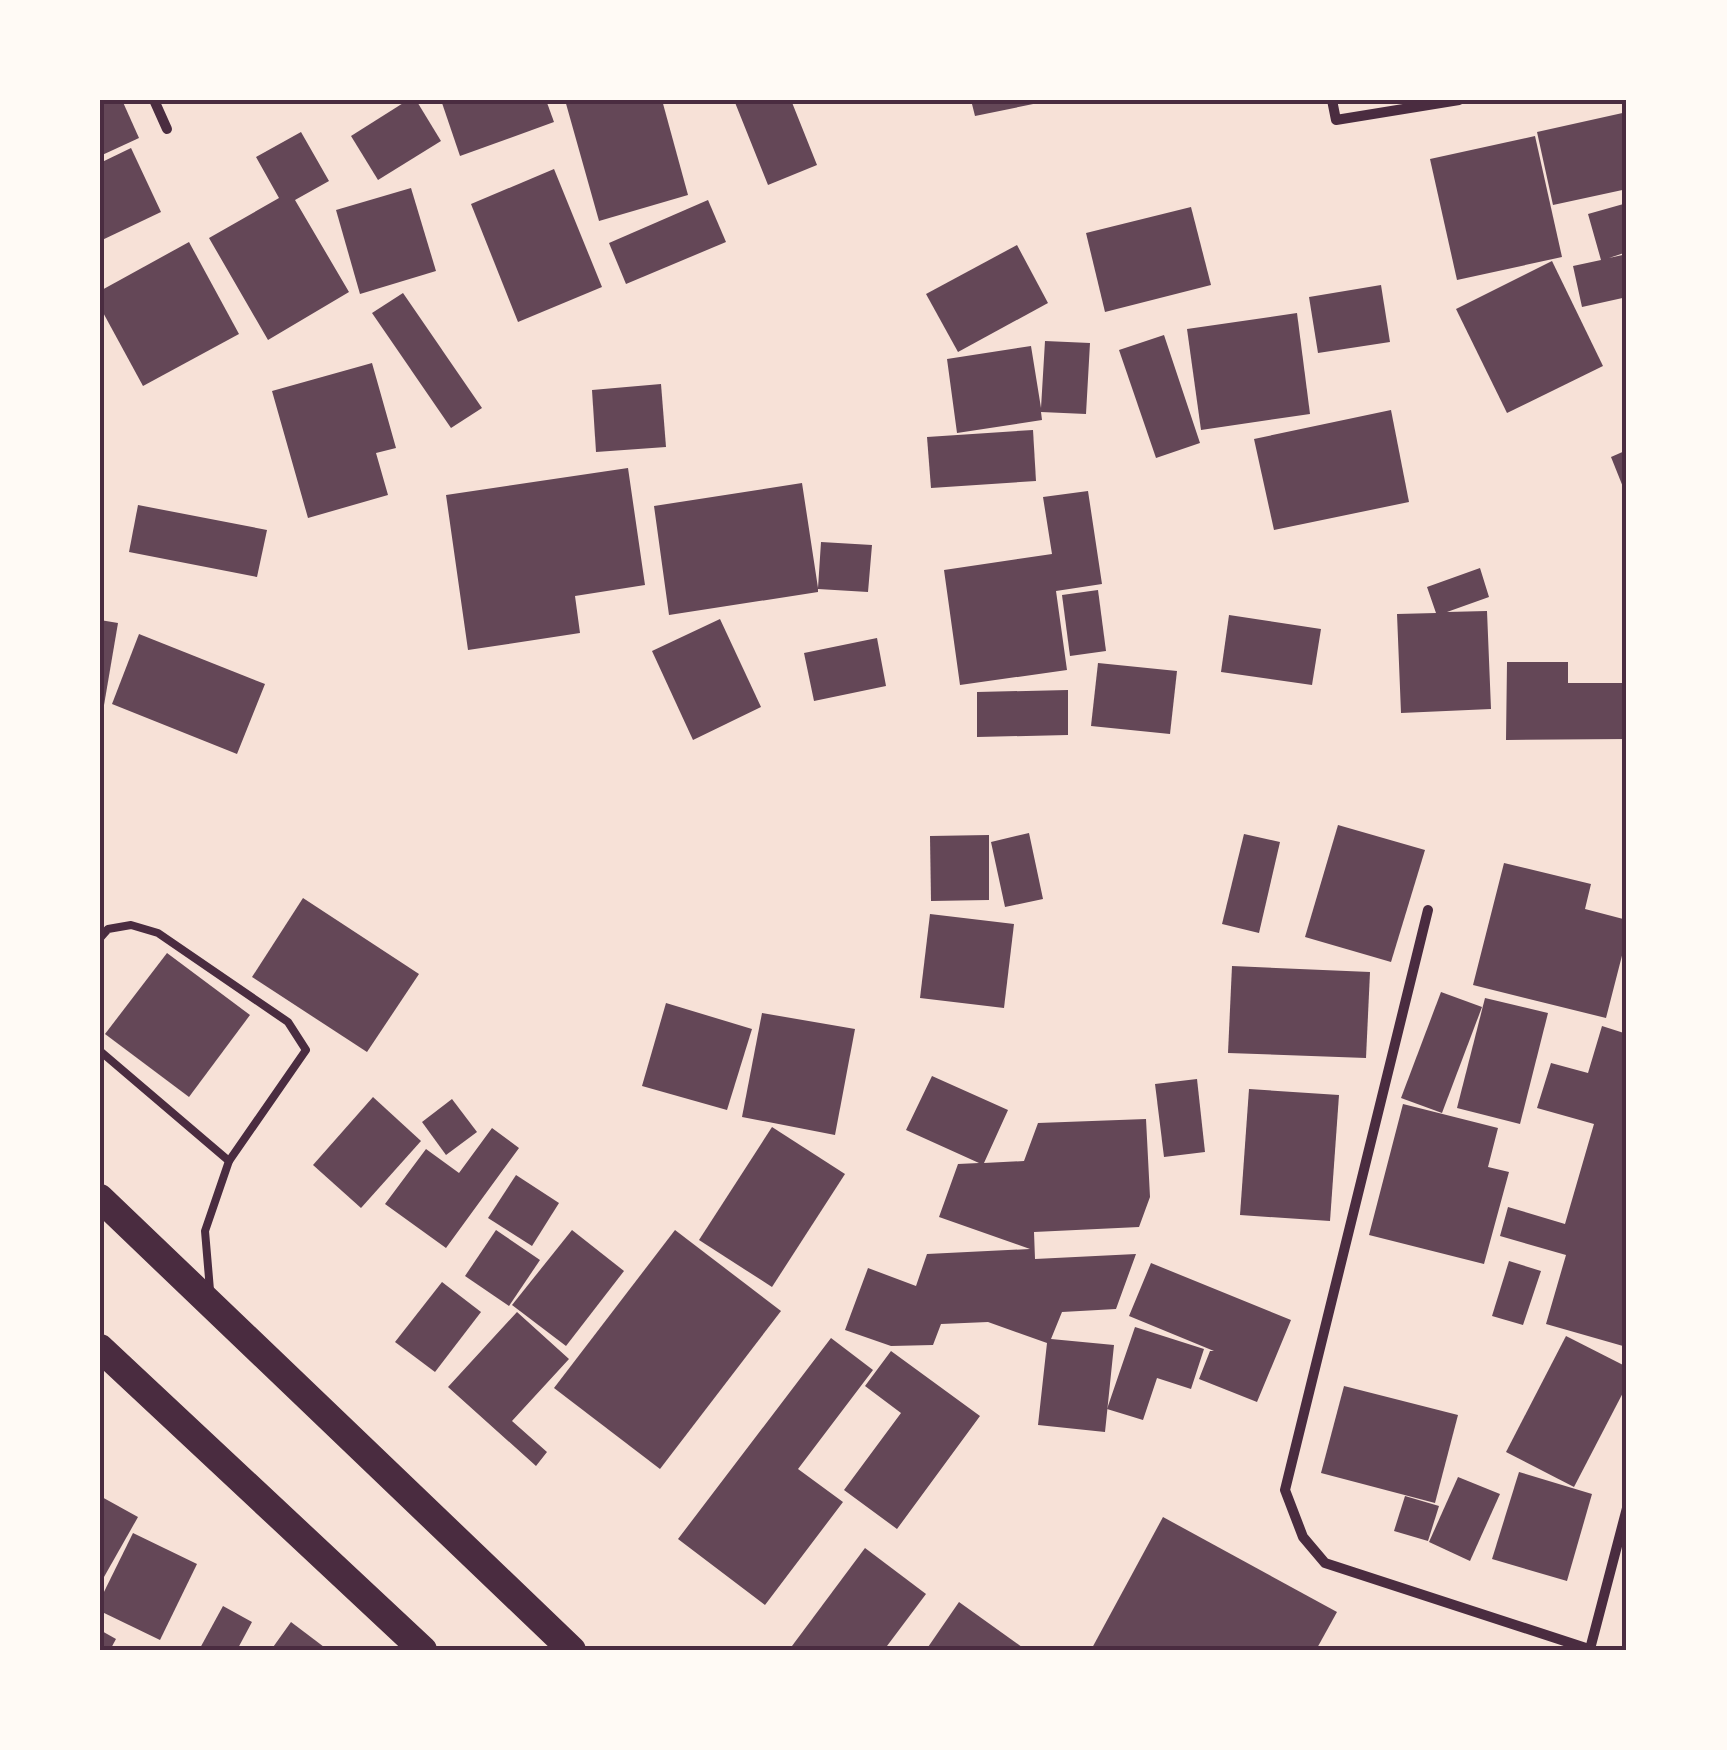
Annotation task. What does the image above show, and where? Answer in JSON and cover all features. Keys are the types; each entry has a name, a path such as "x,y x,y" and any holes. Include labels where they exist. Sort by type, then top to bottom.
{"highway":[{"path":"100,1198 572,1650"},
{"path":"100,1348 423,1650"}],"street":[{"path":"154,100 166,129"},
{"path":"1332,100 1336,120 1459,100"},
{"path":"1428,910 1285,1490 1303,1537 1324,1563 1591,1650 1627,1508"}],"lane":[{"path":"100,938 108,929 131,925 158,932 288,1022 306,1050 229,1161 205,1231 212,1305"},
{"path":"100,1052 229,1161"}],"building":[{"path":"100,100 122,100 139,138 100,156"},
{"path":"408,100 416,100 441,141 378,180 351,136"},
{"path":"441,100 546,100 554,122 460,156"},
{"path":"565,100 662,100 688,195 599,221"},
{"path":"734,100 791,100 817,165 768,185"},
{"path":"971,100 1043,100 1043,102 975,116"},
{"path":"1627,112 1627,189 1553,205 1537,132"},
{"path":"301,132 329,181 295,200 349,292 268,340 209,238 279,198 256,157"},
{"path":"1535,136 1562,257 1457,280 1430,159"},
{"path":"131,148 161,212 100,241 100,163"},
{"path":"554,169 602,287 518,322 471,204"},
{"path":"411,188 436,271 360,294 336,210"},
{"path":"708,200 726,242 626,284 609,243"},
{"path":"1627,203 1627,252 1609,258 1627,254 1627,297 1582,307 1573,266 1601,260 1588,214"},
{"path":"1191,207 1211,285 1105,312 1086,233"},
{"path":"189,242 239,334 143,386 100,307 100,291"},
{"path":"1017,245 1048,303 958,352 926,294"},
{"path":"1552,261 1603,366 1507,413 1456,309"},
{"path":"1381,285 1390,342 1318,353 1309,297"},
{"path":"403,293 482,408 451,428 372,313"},
{"path":"1297,313 1310,414 1201,430 1187,329"},
{"path":"1164,335 1200,443 1156,458 1119,350"},
{"path":"1045,341 1090,343 1086,414 1041,412 1042,420 957,433 947,359 1031,346 1041,408"},
{"path":"372,363 396,448 376,453 388,495 308,518 272,391"},
{"path":"661,384 666,447 596,452 592,390"},
{"path":"1391,410 1409,502 1274,530 1254,439"},
{"path":"1033,430 1036,481 931,488 927,437"},
{"path":"1627,450 1627,497 1611,457"},
{"path":"628,468 645,585 575,596 580,633 468,650 446,495"},
{"path":"802,483 818,588 821,542 872,545 868,592 818,589 669,615 654,506"},
{"path":"1088,491 1102,584 1056,591 1067,670 960,685 944,570 1052,554 1043,497"},
{"path":"138,505 267,530 257,577 129,552"},
{"path":"1480,568 1489,597 1447,612 1487,611 1491,709 1401,713 1397,614 1436,613 1427,587"},
{"path":"1098,590 1106,651 1070,656 1062,595"},
{"path":"1229,615 1321,629 1312,685 1221,672"},
{"path":"720,619 761,707 693,740 652,651"},
{"path":"100,620 118,623 103,711 100,711"},
{"path":"139,634 265,684 237,754 112,704"},
{"path":"877,638 886,686 814,701 804,653"},
{"path":"1507,662 1568,662 1568,683 1627,683 1627,739 1506,740"},
{"path":"1098,663 1177,671 1170,734 1091,726"},
{"path":"1068,690 1068,735 977,737 977,692"},
{"path":"1338,825 1425,850 1391,962 1305,937"},
{"path":"1029,833 1043,899 1005,907 991,842"},
{"path":"1244,834 1280,842 1259,933 1222,924"},
{"path":"989,835 989,900 931,901 930,836"},
{"path":"1504,863 1591,884 1585,909 1627,920 1627,936 1606,1018 1473,985"},
{"path":"303,898 419,974 367,1052 252,977"},
{"path":"930,914 1014,924 1004,1008 920,998"},
{"path":"167,953 250,1015 189,1097 105,1034"},
{"path":"1232,966 1370,972 1366,1058 1228,1053"},
{"path":"1441,992 1482,1007 1442,1113 1401,1098"},
{"path":"1485,998 1548,1013 1520,1124 1457,1108"},
{"path":"666,1003 752,1029 727,1110 642,1086"},
{"path":"762,1013 855,1029 835,1135 742,1117"},
{"path":"1602,1026 1627,1034 1627,1331 1623,1346 1546,1324 1566,1255 1500,1236 1508,1207 1565,1224 1594,1124 1537,1108 1551,1063 1588,1073"},
{"path":"932,1076 1008,1110 984,1163 1024,1161 1038,1123 1146,1119 1150,1197 1139,1227 1034,1232 1035,1259 1136,1254 1116,1309 1062,1312 1051,1339 1114,1345 1105,1432 1038,1425 1047,1343 988,1322 941,1324 933,1345 891,1346 845,1330 868,1268 916,1286 927,1254 1030,1249 939,1217 958,1164 979,1163 906,1130"},
{"path":"1197,1079 1205,1152 1164,1157 1155,1084"},
{"path":"1249,1089 1339,1095 1330,1221 1240,1215"},
{"path":"373,1097 421,1141 361,1208 313,1165"},
{"path":"452,1099 477,1132 446,1155 422,1122"},
{"path":"1403,1104 1498,1128 1488,1167 1509,1172 1484,1264 1369,1235"},
{"path":"772,1127 845,1174 772,1287 699,1240"},
{"path":"492,1128 519,1148 446,1248 385,1204 426,1149 459,1173"},
{"path":"516,1175 559,1203 532,1246 488,1218"},
{"path":"496,1230 540,1260 509,1306 465,1276"},
{"path":"572,1230 624,1271 566,1346 512,1305"},
{"path":"675,1230 781,1311 660,1469 554,1388"},
{"path":"1509,1261 1541,1271 1523,1325 1492,1316"},
{"path":"1151,1263 1291,1320 1257,1402 1199,1379 1210,1351 1214,1351 1129,1316"},
{"path":"442,1282 481,1312 435,1372 395,1342"},
{"path":"517,1312 569,1359 512,1421 547,1452 536,1466 448,1387"},
{"path":"1135,1327 1204,1349 1191,1389 1157,1378 1143,1420 1107,1409"},
{"path":"1566,1336 1627,1367 1627,1385 1574,1487 1506,1452"},
{"path":"831,1338 873,1370 798,1469 843,1502 765,1605 678,1539"},
{"path":"891,1351 980,1416 897,1529 844,1490 901,1413 865,1386"},
{"path":"1344,1386 1458,1415 1435,1503 1321,1473"},
{"path":"1519,1472 1592,1494 1567,1581 1492,1559"},
{"path":"1458,1477 1500,1494 1470,1561 1429,1542"},
{"path":"100,1496 138,1517 100,1584"},
{"path":"1405,1496 1439,1506 1428,1541 1394,1531"},
{"path":"1163,1517 1337,1612 1316,1650 1091,1650"},
{"path":"133,1533 197,1564 160,1640 100,1611 100,1600"},
{"path":"865,1548 926,1594 884,1650 789,1650"},
{"path":"959,1602 1026,1650 926,1650"},
{"path":"223,1606 252,1622 237,1650 199,1650"},
{"path":"291,1622 328,1650 271,1650"},
{"path":"100,1630 116,1639 110,1650 100,1650"}]}
